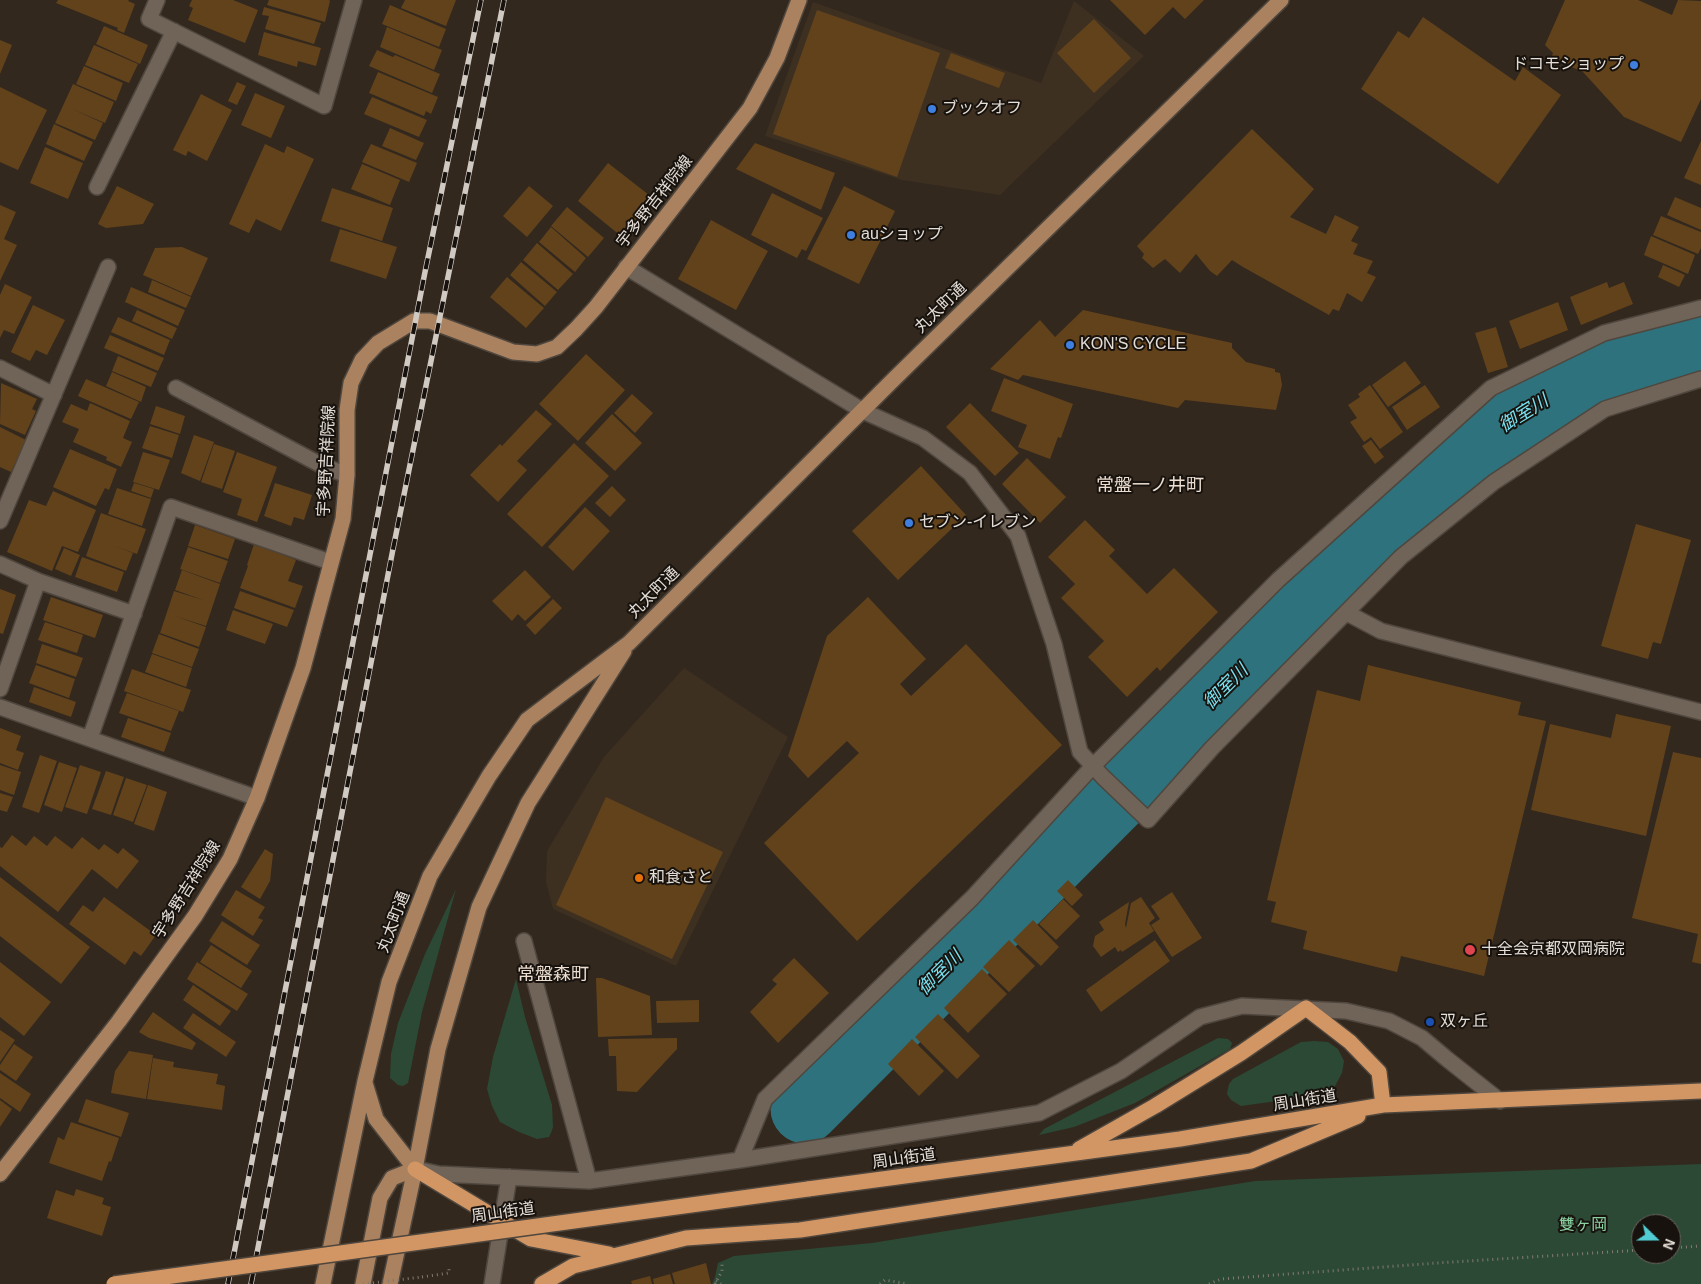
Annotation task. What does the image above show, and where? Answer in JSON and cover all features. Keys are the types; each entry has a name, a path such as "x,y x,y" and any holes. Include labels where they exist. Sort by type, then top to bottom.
{"highway":[{"path":"542,1284 573,1266 686,1238 800,1230 1251,1161 1383,1105 1380,1072 1350,1042 1306,1008 1241,1053 1072,1154"},
{"name":"周山街道","path":"114,1284 1180,1139 1383,1105 1701,1091"},
{"path":"415,1169 531,1239 615,1255"}],"main road":[{"name":"宇多野吉祥院線","path":"0,1174 119,1021 195,916 230,859 257,798 302,668 343,518 347,475 347,410 351,383 362,360 378,344 414,321 430,321 513,352 537,354 557,347 596,307 750,108 777,58 799,0"},
{"name":"丸太町通","path":"323,1284 364,1081 389,982 430,876 489,776 527,720 629,643 1281,0"},
{"name":"丸太町通","path":"390,1284 438,1049 479,907 528,803 629,643"},
{"path":"363,1284 380,1198 392,1178 415,1169 376,1119 364,1081"}],"street":[{"path":"157,0 149,19 324,106 354,0"},
{"path":"97,186 174,31"},
{"path":"0,521 108,267"},
{"path":"626,267 863,411 923,438 970,473 1018,536 1054,644 1080,752 1148,820 1212,748 1401,556 1501,477 1604,409 1701,379"},
{"path":"740,1160 765,1099 972,898 1093,766 1278,580 1491,388 1604,333 1701,308"},
{"path":"0,368 54,395"},
{"path":"176,388 321,465 347,475"},
{"path":"90,738 171,507 330,562"},
{"path":"0,564 38,581 134,614"},
{"path":"0,690 38,581"},
{"path":"1346,613 1381,631 1701,712"},
{"path":"0,707 257,798"},
{"path":"524,941 589,1181"},
{"path":"415,1169 439,1174 589,1181 740,1160 1039,1113 1121,1071 1200,1017 1242,1006 1346,1011 1389,1021 1422,1038 1500,1101"},
{"path":"492,1284 509,1178"}],"path":[{"path":"1681,1247 1701,1246"},
{"path":"1209,1284 1221,1279 1631,1251"},
{"path":"721,1284 716,1283 722,1271 723,1255"},
{"path":"363,1284 450,1273"},
{"path":"880,1284 886,1280 908,1284"}],"shaded area":[{"name":"ブックオフ","path":"1074,1 1144,56 1000,195 902,180 765,136 813,2 1041,83"},
{"path":"684,668 788,737 676,966 553,909 546,881 547,851 604,757"}],"green space":[{"path":"456,889 422,1012 408,1083 403,1086 398,1085 390,1078 391,1054 398,1023 425,954"},
{"path":"516,979 525,1017 552,1105 553,1127 549,1137 537,1139 500,1122 492,1106 487,1089 493,1057"},
{"path":"1218,1038 1228,1039 1232,1043 1230,1049 1135,1103 1074,1127 1039,1135 1044,1129"},
{"path":"1301,1042 1328,1042 1338,1049 1344,1061 1342,1073 1335,1086 1327,1094 1241,1106 1231,1100 1227,1094 1229,1084 1233,1079"},
{"name":"雙ヶ岡","path":"1701,1164 1701,1284 712,1284 718,1263 734,1256 872,1243 1255,1181"}],"building":[{"path":"58,0 129,0 135,4 124,33 117,30 118,28 56,3"},
{"path":"192,0 233,0 258,10 245,43 188,20 193,8 189,6"},
{"path":"269,0 330,1 325,22 267,5"},
{"path":"405,0 456,0 446,26 401,8"},
{"path":"1110,0 1204,0 1185,19 1173,7 1145,35"},
{"name":"ドコモショップ","path":"1565,0 1638,0 1672,15 1678,0 1701,1 1701,99 1681,142 1624,117 1583,72 1551,58 1553,53 1545,45"},
{"path":"390,5 446,29 439,47 382,24"},
{"path":"264,7 321,23 314,44 265,29 269,16 262,15"},
{"path":"817,10 940,53 897,177 773,134"},
{"path":"1423,17 1515,81 1523,67 1561,95 1498,184 1361,89 1398,31 1409,38"},
{"path":"1094,19 1131,58 1094,93 1057,53"},
{"path":"104,26 148,45 140,64 96,44"},
{"path":"387,27 442,50 434,70 380,47"},
{"path":"264,32 321,48 316,66 298,61 297,67 258,55"},
{"path":"0,40 12,45 0,74"},
{"path":"94,45 138,64 129,83 85,65"},
{"path":"377,50 393,57 395,55 440,74 432,93 369,66"},
{"path":"951,53 1005,73 999,88 945,68"},
{"path":"84,66 123,83 116,101 76,84"},
{"path":"378,72 438,97 431,114 426,111 424,116 369,93"},
{"path":"237,82 246,86 237,105 228,101"},
{"path":"73,84 114,102 105,123 72,109 103,123 95,140 55,123"},
{"path":"0,87 47,110 18,170 0,162"},
{"path":"255,93 285,106 271,138 241,125"},
{"path":"201,94 232,110 207,161 188,151 186,156 173,150"},
{"path":"372,97 427,120 419,137 364,114"},
{"path":"54,124 93,142 84,161 46,144"},
{"path":"390,128 424,143 416,160 382,146"},
{"path":"1252,129 1314,189 1290,217 1326,234 1335,215 1359,227 1351,241 1358,244 1353,254 1373,261 1367,273 1376,277 1362,302 1347,293 1339,311 1333,309 1329,315 1232,260 1217,276 1210,271 1196,254 1180,273 1165,259 1153,268 1142,258 1144,254 1137,246"},
{"path":"1701,141 1701,185 1684,178"},
{"path":"755,143 835,173 821,210 736,169"},
{"path":"265,144 284,153 287,146 314,159 281,231 256,219 249,233 229,224"},
{"path":"371,144 417,163 409,182 362,162"},
{"path":"45,147 83,163 68,199 30,183"},
{"path":"608,163 658,202 627,241 578,201"},
{"path":"362,164 400,180 390,205 351,189"},
{"path":"117,186 154,204 143,224 106,228 98,224"},
{"path":"529,186 553,206 527,237 503,216"},
{"name":"auショップ","path":"844,186 895,211 859,284 807,259"},
{"path":"332,188 393,208 382,241 321,221"},
{"path":"772,193 823,218 806,251 802,249 797,258 751,235"},
{"path":"1675,197 1701,208 1701,230 1667,215"},
{"path":"0,205 16,212 4,239 17,245 0,281"},
{"path":"567,207 604,238 588,257 551,226"},
{"path":"1661,216 1701,232 1701,248 1698,254 1653,235"},
{"path":"711,220 768,251 736,310 678,279"},
{"path":"551,227 586,258 575,272 539,242"},
{"path":"340,229 397,247 386,279 330,261"},
{"path":"1651,236 1695,255 1688,274 1644,255"},
{"path":"537,243 573,274 558,290 523,260"},
{"path":"182,247 208,258 191,296 143,275 155,248"},
{"path":"521,262 557,292 545,306 510,275"},
{"path":"1663,265 1685,275 1679,287 1658,277"},
{"path":"507,277 544,308 526,328 490,297"},
{"path":"152,280 191,297 186,308 148,292"},
{"path":"1607,282 1609,288 1624,282 1633,304 1581,325 1570,297"},
{"path":"5,284 32,297 14,334 4,330 0,338 0,295"},
{"path":"131,287 185,310 178,326 125,302"},
{"path":"1558,302 1568,330 1520,349 1509,321"},
{"path":"33,305 65,320 47,355 36,350 30,361 11,352"},
{"path":"137,310 177,328 172,339 132,321"},
{"path":"1083,310 1232,343 1232,348 1246,362 1275,369 1275,372 1280,373 1282,385 1276,410 1185,400 1178,408 1023,375 1018,380 990,369 1040,320 1055,337"},
{"path":"118,317 170,340 164,355 111,332"},
{"path":"1496,327 1508,367 1488,373 1475,333"},
{"path":"110,335 164,358 158,371 104,348"},
{"path":"586,354 625,390 578,441 539,404"},
{"path":"118,356 157,373 151,387 112,371"},
{"path":"1405,361 1421,383 1388,407 1372,385"},
{"path":"112,372 146,387 141,402 106,386"},
{"path":"1004,378 1073,404 1061,438 1058,437 1050,459 1018,447 1027,425 991,411"},
{"path":"86,379 139,402 131,419 78,396"},
{"path":"1,383 37,399 32,409 36,411 25,435 0,424"},
{"path":"1370,385 1403,432 1380,449 1371,437 1364,442 1350,422 1357,418 1348,405 1360,397 1358,394"},
{"path":"1425,385 1440,407 1407,430 1392,407"},
{"path":"632,394 653,413 635,433 614,413"},
{"path":"90,403 130,421 123,438 132,442 121,467 106,460 107,457 73,442 79,429 62,422 71,404 87,411"},
{"path":"970,403 1019,453 995,476 946,427"},
{"path":"156,406 185,416 180,434 150,424"},
{"path":"536,410 552,424 517,461 527,470 498,502 470,475 500,444 502,446"},
{"path":"612,414 642,443 615,471 585,443"},
{"path":"150,426 179,435 172,458 142,448"},
{"path":"0,427 26,440 11,472 0,467"},
{"path":"194,435 214,442 200,481 181,473"},
{"path":"1371,440 1384,457 1375,464 1362,446"},
{"path":"574,443 609,476 542,547 507,514"},
{"path":"214,444 235,451 222,489 201,482"},
{"path":"70,449 117,469 109,490 105,488 96,506 53,487"},
{"path":"143,452 170,460 159,490 133,482"},
{"path":"237,452 277,467 257,522 237,515 242,499 223,492"},
{"path":"1027,458 1066,497 1040,523 1002,484"},
{"name":"セブン-イレブン","path":"921,466 966,515 898,580 852,531"},
{"path":"134,483 154,489 151,498 131,491"},
{"path":"275,483 312,495 304,520 294,517 291,526 264,516"},
{"path":"612,486 626,500 610,517 595,503"},
{"path":"117,488 151,499 142,526 108,514"},
{"path":"53,491 96,510 78,552 62,546 52,571 7,552 29,500 46,506"},
{"path":"585,507 610,531 573,571 548,547"},
{"path":"101,513 146,529 137,554 114,546 133,553 126,571 86,556"},
{"path":"1085,520 1115,550 1109,556 1147,594 1174,568 1218,612 1160,671 1157,667 1127,697 1088,657 1104,641 1061,598 1075,584 1048,557"},
{"path":"1636,524 1691,540 1661,644 1653,642 1648,659 1601,646"},
{"path":"195,525 235,539 228,559 188,546"},
{"path":"254,544 296,560 288,581 303,586 295,608 240,588"},
{"path":"188,547 228,561 220,583 180,569"},
{"path":"64,548 80,555 71,576 55,569"},
{"path":"82,557 124,572 117,592 75,577"},
{"path":"182,570 220,584 206,626 175,616 206,627 199,647 160,633 174,591 203,600 175,590"},
{"path":"525,570 551,597 525,621 518,614 512,621 492,601"},
{"path":"0,589 16,595 3,634 0,633"},
{"path":"240,591 294,610 287,627 234,608"},
{"path":"51,597 103,615 95,638 43,620"},
{"path":"868,597 926,659 900,684 911,696 966,644 1062,745 857,941 764,843 859,753 847,741 808,778 788,756 827,636"},
{"path":"553,599 562,608 535,635 526,625"},
{"path":"233,610 273,624 265,644 226,630"},
{"path":"45,622 83,635 77,653 38,640"},
{"path":"159,634 199,649 192,667 152,653"},
{"path":"42,644 83,658 76,677 36,663"},
{"path":"152,654 192,668 186,687 145,672"},
{"path":"36,665 75,679 69,698 29,683"},
{"path":"1368,665 1521,702 1518,715 1546,721 1484,976 1401,956 1397,972 1303,949 1307,931 1271,922 1276,902 1267,900 1317,690 1360,701"},
{"path":"132,669 191,690 183,712 124,691"},
{"path":"34,687 76,702 71,717 29,702"},
{"path":"127,693 179,711 171,731 119,713"},
{"path":"1616,714 1671,726 1646,836 1531,810 1550,724 1611,738"},
{"path":"128,718 171,733 164,752 121,737"},
{"path":"0,728 21,736 16,750 24,753 18,770 0,763"},
{"path":"1673,752 1701,758 1701,964 1692,962 1698,934 1632,918"},
{"path":"40,755 57,761 39,813 22,807"},
{"path":"59,762 77,768 62,812 44,805"},
{"path":"0,765 21,772 14,795 0,790"},
{"path":"80,765 101,772 87,814 65,807"},
{"path":"106,771 124,777 111,815 92,809"},
{"path":"126,778 147,785 133,822 113,815"},
{"path":"148,785 167,792 154,831 134,824"},
{"path":"0,793 13,797 7,812 0,810"},
{"name":"和食さと","path":"606,797 723,852 672,959 556,905"},
{"path":"12,835 26,846 34,836 47,846 55,836 72,849 82,837 99,850 104,844 118,854 123,848 139,861 117,889 92,869 58,912 0,866 0,847 2,848"},
{"path":"265,849 273,854 270,881 260,899 241,887"},
{"path":"0,877 90,947 61,984 0,936"},
{"path":"1068,880 1083,895 1072,906 1057,891"},
{"path":"236,890 265,907 258,918 263,920 253,936 221,915"},
{"path":"1172,892 1202,938 1172,957 1151,925 1160,919 1151,906"},
{"path":"104,897 156,935 141,956 134,951 125,965 69,924 83,905 93,912"},
{"path":"1141,897 1155,918 1149,923 1154,931 1122,952 1121,950 1118,952 1115,947 1101,957 1093,946 1095,936 1104,930 1099,922 1129,902 1126,928 1131,903"},
{"path":"1063,899 1080,916 1056,940 1039,924"},
{"path":"1033,920 1059,947 1041,966 1013,940"},
{"path":"222,921 260,945 247,965 209,941"},
{"path":"1009,940 1035,966 1009,992 983,967"},
{"path":"1155,940 1170,961 1101,1012 1086,990"},
{"path":"211,945 252,971 241,988 200,962"},
{"path":"794,958 829,993 778,1043 750,1012 777,984 772,980"},
{"path":"0,962 51,1002 24,1036 0,1017"},
{"path":"197,962 248,994 237,1011 187,979"},
{"path":"982,969 1007,994 968,1033 944,1008"},
{"path":"596,978 602,978 650,996 652,1035 598,1037"},
{"path":"193,985 231,1011 220,1026 183,1000"},
{"path":"699,1000 699,1022 657,1023 656,1001"},
{"path":"153,1012 196,1043 192,1050 149,1038 139,1032"},
{"path":"193,1013 236,1042 226,1057 183,1028"},
{"path":"938,1014 980,1056 957,1079 915,1037"},
{"path":"0,1030 15,1040 0,1062"},
{"path":"677,1038 677,1049 637,1092 617,1091 616,1056 609,1056 608,1039"},
{"path":"912,1039 944,1071 919,1096 888,1064"},
{"path":"14,1044 33,1057 16,1081 0,1070 0,1065"},
{"path":"129,1051 153,1055 146,1099 111,1093 115,1071"},
{"path":"153,1058 174,1062 173,1067 218,1074 216,1084 225,1086 222,1110 147,1099"},
{"path":"0,1073 31,1094 20,1112 0,1098"},
{"path":"86,1099 129,1113 121,1137 78,1122"},
{"path":"0,1100 12,1109 0,1127"},
{"path":"71,1122 119,1138 102,1181 49,1163 58,1137 64,1140"},
{"path":"76,1189 104,1198 102,1204 111,1207 102,1236 47,1218 56,1190 74,1196"},
{"path":"706,1263 711,1284 675,1284 672,1273"},
{"path":"670,1274 673,1284 654,1284 653,1279"},
{"path":"650,1276 652,1284 632,1284 631,1281"}],"waterway":[{"name":"御室川","path":"805,1109 1395,517 1473,446 1547,398 1644,360 1701,346"}],"railway":[{"path":"228,1284 425,272 481,0"},
{"path":"251,1284 393,549 504,0"}],"place":[{"name":"ドコモショップ","path":"1634,65"},
{"name":"ブックオフ","path":"932,109"},
{"name":"auショップ","path":"851,235"},
{"name":"KON'S CYCLE","path":"1070,345"},
{"name":"セブン-イレブン","path":"909,523"},
{"name":"和食さと","path":"639,878"},
{"name":"十全会京都双岡病院","path":"1470,950"},
{"name":"双ヶ丘","path":"1430,1022"}],"district":[{"name":"常盤一ノ井町","path":"1150,486"},
{"name":"常盤森町","path":"553,975"}]}
